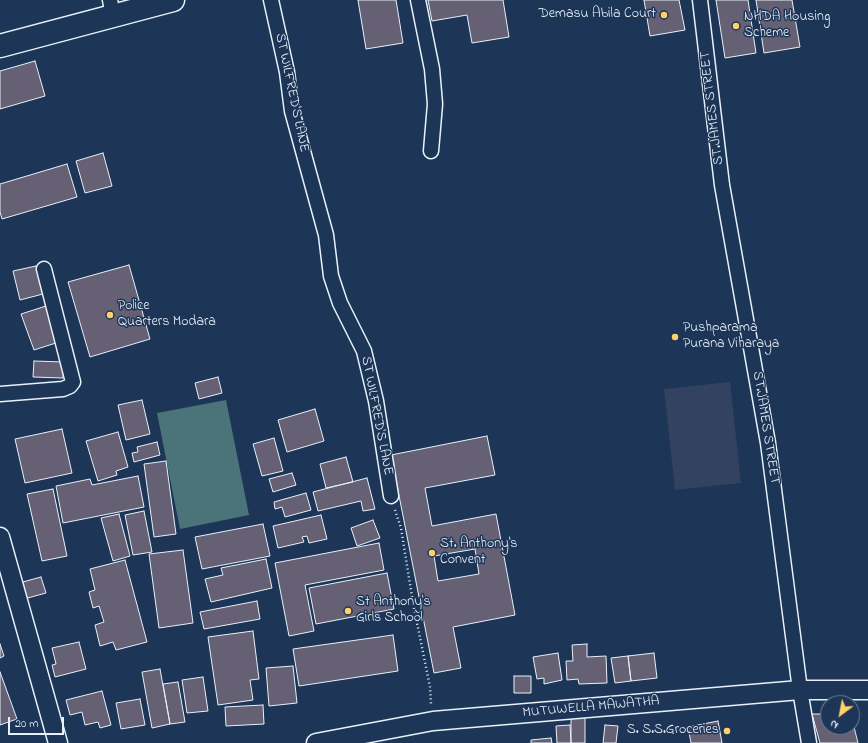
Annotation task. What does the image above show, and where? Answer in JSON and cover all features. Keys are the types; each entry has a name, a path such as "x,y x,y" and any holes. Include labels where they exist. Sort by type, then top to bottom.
{"main road":[{"path":"0,46 112,8 173,0"}],"street":[{"name":"ST WILFRED'S LANE","path":"271,0 287,72 292,111 326,236 331,276 340,303 364,351 378,416 391,496"},
{"path":"418,0 426,29 433,76 435,104 431,151"},
{"name":"ST.JAMES STREET","path":"700,0 722,185 768,442 800,690 809,743"},
{"path":"0,394 63,389 70,386 73,382 44,269"},
{"path":"0,537 58,743"},
{"name":"MUTUWELLA MAWATHA","path":"316,743 433,721 800,690 868,690"}],"path":[{"path":"391,496 401,528 413,604 429,680 433,721"}],"shaded area":[{"path":"730,382 741,483 675,490 664,389"}],"green space":[{"path":"226,400 249,515 180,529 157,413"}],"building":[{"path":"358,0 396,0 403,43 366,49"},
{"path":"428,0 503,0 509,37 472,43 467,15 432,21"},
{"name":"Demasu Abila Court","path":"644,0 679,0 685,30 650,36"},
{"name":"NHDA Housing Scheme","path":"716,0 748,0 756,53 725,58"},
{"path":"756,0 792,0 800,47 764,53"},
{"path":"35,61 45,96 0,109 0,71"},
{"path":"103,153 112,186 85,193 76,161"},
{"path":"67,164 77,197 2,219 0,212 0,184"},
{"name":"Police Quarters Modara","path":"129,265 150,339 90,357 68,282"},
{"path":"36,266 43,294 20,300 13,271"},
{"path":"46,306 59,342 34,350 21,314"},
{"path":"34,361 64,362 63,378 33,377"},
{"path":"218,377 222,393 199,399 195,383"},
{"path":"142,400 150,434 126,440 118,405"},
{"path":"315,409 324,441 287,452 278,420"},
{"path":"62,429 72,473 25,483 15,439"},
{"path":"118,432 128,467 116,471 117,475 98,481 86,441"},
{"name":"St. Anthony's Convent","path":"487,436 495,475 425,488 432,526 496,514 515,615 453,627 461,668 434,673 391,455","holes":["475,549 479,574 438,581 434,556"]},
{"path":"274,438 283,471 262,476 253,444"},
{"path":"157,442 160,455 134,462 132,453 138,452 137,447"},
{"path":"346,457 353,482 326,488 320,464"},
{"path":"166,461 176,534 154,537 144,464"},
{"path":"292,473 296,485 273,492 269,479"},
{"path":"138,476 144,507 63,523 56,486 90,479 92,485"},
{"path":"367,478 375,509 363,511 361,501 318,511 313,492"},
{"path":"53,489 67,556 42,561 27,494"},
{"path":"306,493 311,510 285,517 282,507 275,509 274,502"},
{"path":"144,511 152,552 133,555 125,515"},
{"path":"119,514 130,556 113,561 101,518"},
{"path":"321,515 327,539 309,543 307,536 302,537 304,542 278,548 273,526"},
{"path":"373,520 380,538 357,546 351,528"},
{"path":"263,524 270,556 202,569 195,537"},
{"path":"379,543 384,570 305,585 314,631 289,636 275,563"},
{"path":"183,550 193,623 159,628 149,554"},
{"path":"266,559 272,588 211,602 205,579 223,575 221,568"},
{"path":"125,560 147,642 116,650 113,642 100,646 95,625 104,622 99,606 93,608 89,592 95,590 90,569"},
{"path":"387,573 394,609 316,624 309,588"},
{"path":"41,577 46,593 24,599 19,583"},
{"path":"257,601 260,619 204,629 200,612"},
{"path":"253,631 259,679 250,680 253,700 218,705 208,637"},
{"path":"393,635 398,671 299,686 293,649"},
{"path":"79,642 86,669 55,677 52,665 56,664 52,648"},
{"path":"0,644 4,656 0,658"},
{"path":"587,644 587,657 606,656 607,683 579,684 578,679 567,680 566,661 573,661 572,645"},
{"path":"558,653 562,680 544,684 544,678 537,679 533,657"},
{"path":"654,653 657,678 631,681 628,656"},
{"path":"628,656 631,681 615,683 611,658"},
{"path":"293,666 297,703 269,706 266,668"},
{"path":"160,669 170,724 152,728 142,672"},
{"path":"0,672 17,719 0,725"},
{"path":"514,676 531,676 531,693 514,693"},
{"path":"203,677 208,711 187,713 182,680"},
{"path":"178,682 185,722 170,724 163,684"},
{"path":"102,691 111,725 100,728 98,722 85,725 82,712 70,715 66,700"},
{"path":"140,699 145,725 121,729 116,703"},
{"path":"263,705 264,724 226,726 225,707"},
{"path":"812,714 820,714 820,735 856,735 858,743 820,743"},
{"path":"571,715 585,715 585,743 571,743"},
{"path":"718,721 722,743 691,743 688,727"},
{"path":"570,725 571,743 557,743 556,726"},
{"path":"605,725 618,726 616,743 603,743"},
{"path":"551,738 552,743 531,743 531,740"}],"place":[{"name":"Demasu Abila Court","path":"664,15"},
{"name":"NHDA Housing Scheme","path":"736,26"},
{"name":"Police Quarters Modara","path":"110,315"},
{"name":"Pushparama Purana Viharaya","path":"675,337"},
{"name":"St. Anthony's Convent","path":"432,553"},
{"name":"St Anthony's Girls School","path":"348,611"},
{"name":"S. S.S.Groceries","path":"727,731"}]}
